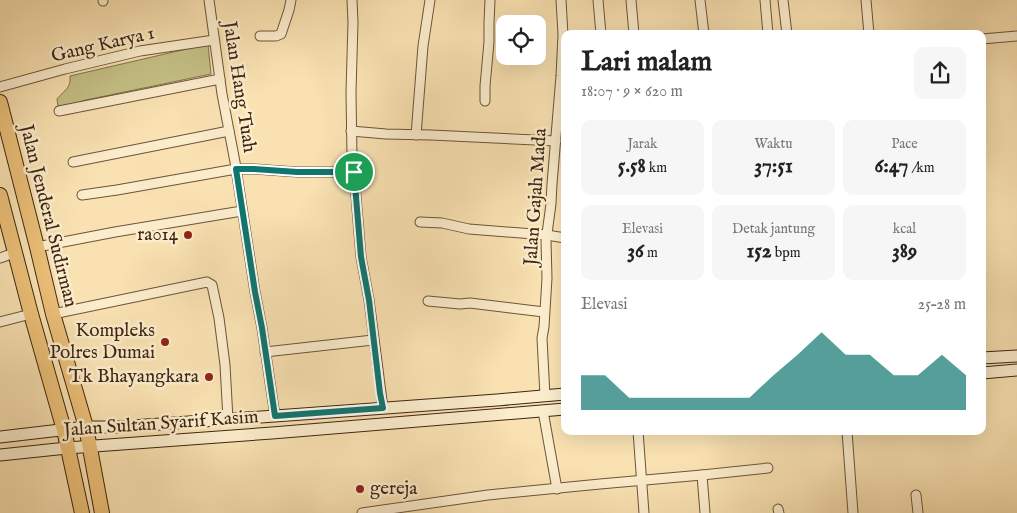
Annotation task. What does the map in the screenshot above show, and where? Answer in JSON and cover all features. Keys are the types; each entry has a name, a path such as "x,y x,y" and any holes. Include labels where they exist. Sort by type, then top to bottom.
{"main road":[{"name":"Jalan Jenderal Sudirman","path":"0,102 2,123 38,247 53,314 86,427 102,513"},
{"path":"0,195 30,314 64,430 82,513"}],"street":[{"name":"Jalan Hang Tuah","path":"209,0 220,79 275,416"},
{"path":"260,36 276,36 281,34 289,10 290,0"},
{"path":"352,0 352,156 361,257 369,300 383,408"},
{"path":"416,135 422,55 430,0"},
{"path":"485,101 484,86 490,42 490,0"},
{"name":"Jalan Gajah Mada","path":"562,0 563,30"},
{"path":"598,0 601,30"},
{"path":"631,0 634,30"},
{"path":"700,0 704,30"},
{"path":"765,0 768,30"},
{"path":"782,0 786,30"},
{"path":"866,0 869,30"},
{"path":"986,39 1017,36"},
{"name":"Gang Karya 1","path":"0,87 140,51 214,40"},
{"name":"Jalan Gajah Mada","path":"545,396 542,338 547,278 547,235 561,76"},
{"path":"59,111 220,79"},
{"path":"73,162 229,131"},
{"path":"351,131 556,142"},
{"path":"82,195 236,169 354,172"},
{"path":"38,247 124,230 242,212"},
{"path":"420,222 442,223 469,229 561,237"},
{"path":"0,258 14,253"},
{"path":"53,314 184,286 211,283 216,302 222,346 228,419"},
{"path":"428,301 470,303 544,312"},
{"path":"0,322 30,314"},
{"path":"265,352 373,340"},
{"path":"986,358 1017,356"},
{"path":"986,373 1017,370"},
{"name":"Jalan Sultan Syarif Kasim","path":"0,437 86,427 118,427 561,394"},
{"name":"Jalan Sultan Syarif Kasim","path":"0,455 89,446 561,409"},
{"path":"543,411 557,489"},
{"path":"638,435 644,513"},
{"path":"847,435 853,513"},
{"path":"362,513 488,495 768,468"},
{"path":"702,475 706,513"},
{"path":"916,496 918,513"}],"shaded area":[{"path":"208,44 211,74 86,100 63,107 58,106 57,99 68,86 70,76"}],"place":[{"name":"ra014","path":"188,235"},
{"name":"Kompleks Polres Dumai","path":"165,342"},
{"name":"Tk Bhayangkara","path":"209,377"},
{"name":"gereja","path":"360,489"}],"route":[{"path":"236,169 354,172 361,257 369,300 383,408 275,416 236,169"}]}
